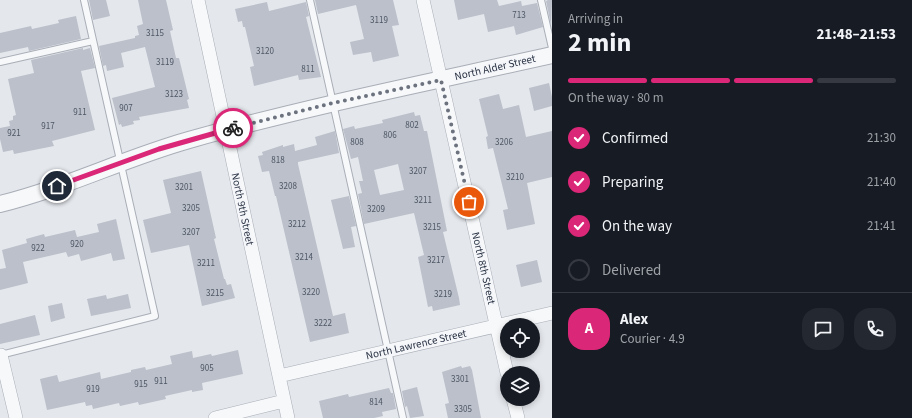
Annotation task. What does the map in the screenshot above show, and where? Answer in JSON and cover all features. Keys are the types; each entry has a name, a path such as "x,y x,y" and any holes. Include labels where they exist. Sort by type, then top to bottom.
{"street":[{"name":"North 9th Street","path":"198,0 288,418"},
{"name":"North 8th Street","path":"423,0 506,366"},
{"name":"North Alder Street","path":"0,204 33,195 173,144 333,103 552,55"},
{"name":"North Lawrence Street","path":"279,376 552,313"},
{"path":"0,355 16,418"},
{"path":"215,418 284,401"},
{"path":"515,406 518,418"}],"lane":[{"path":"0,355 155,316 84,0"},
{"path":"310,0 403,418"},
{"path":"541,0 552,48"},
{"path":"0,62 93,41"}],"building":[{"path":"89,0 106,0 110,16 93,20"},
{"path":"138,0 166,0 173,30 170,31 176,58 179,58 189,99 187,100 189,108 139,117 140,120 133,121 134,124 122,127 121,124 119,125 112,98 155,87 145,47 121,53 124,67 107,71 106,65 103,66 99,46 135,38 135,36 139,35 137,26 143,24"},
{"path":"315,0 393,0 399,25 392,26 399,56 373,62 371,52 353,55 350,42 364,39 356,5 318,14"},
{"path":"454,0 497,0 499,6 521,1 522,6 537,3 543,27 516,35 514,26 488,32 484,14 458,20"},
{"path":"552,0 551,25 546,1"},
{"path":"267,2 269,11 306,2 309,16 306,17 321,77 299,80 298,75 254,86 250,67 254,66 245,27 243,27 242,21 238,22 235,9"},
{"path":"76,16 81,39 29,51 28,47 0,53 0,33 31,26 32,29 59,23 58,20"},
{"path":"83,48 83,50 90,48 95,68 81,71 95,130 52,141 54,146 14,154 13,150 3,152 0,139 0,128 10,126 9,121 13,120 13,116 16,115 8,79 34,73 31,60"},
{"path":"549,83 552,106 534,111 529,88"},
{"path":"499,94 503,109 519,105 526,137 552,131 552,177 527,183 535,224 507,230 503,210 508,209 493,148 488,149 486,137 488,136 479,99"},
{"path":"414,112 415,116 420,115 424,131 427,131 447,231 443,232 460,305 433,311 432,306 428,307 418,257 424,255 414,213 364,224 358,194 362,193 359,181 363,181 358,157 351,159 343,129 354,126 355,129 383,123 382,120","holes":["398,164 404,190 380,195 374,170"]},
{"path":"335,131 339,153 298,162 298,164 333,316 345,313 349,333 310,342 276,196 269,171 262,172 258,156 263,155 262,152 283,145 283,147 294,144 295,151 317,145 315,137"},
{"path":"201,171 216,238 214,239 224,279 227,285 231,284 235,298 202,306 189,245 151,253 143,220 171,213 163,180"},
{"path":"349,196 356,226 351,227 355,247 343,249 331,200"},
{"path":"116,219 125,259 113,261 111,253 81,261 79,254 68,257 66,252 23,262 28,283 0,290 0,269 6,268 2,250 27,243 26,239 44,234 45,237 75,230 77,237 99,232 97,224"},
{"path":"537,260 542,282 521,287 516,265"},
{"path":"128,294 131,308 91,316 87,299 106,295 107,299"},
{"path":"62,303 65,318 51,322 48,306"},
{"path":"35,315 40,335 0,344 0,324"},
{"path":"238,350 243,374 202,383 203,390 192,392 192,390 165,396 166,399 139,405 138,402 120,406 119,403 93,409 92,405 86,406 85,402 47,410 40,379 57,375 59,382 100,372 101,379 145,367 146,370 172,364 170,356 192,351 193,358 211,354 212,356"},
{"path":"461,366 462,368 470,366 472,370 481,418 448,418 445,404 449,403 442,372"},
{"path":"417,387 424,416 410,418 407,406 405,407 402,391"},
{"path":"389,388 391,393 393,393 396,409 382,412 383,416 374,418 323,418 319,401 348,394 349,397"}],"way so far":[{"path":"233,128 333,103 441,80 469,202"}],"route":[{"path":"57,186 159,149 233,128"}]}
